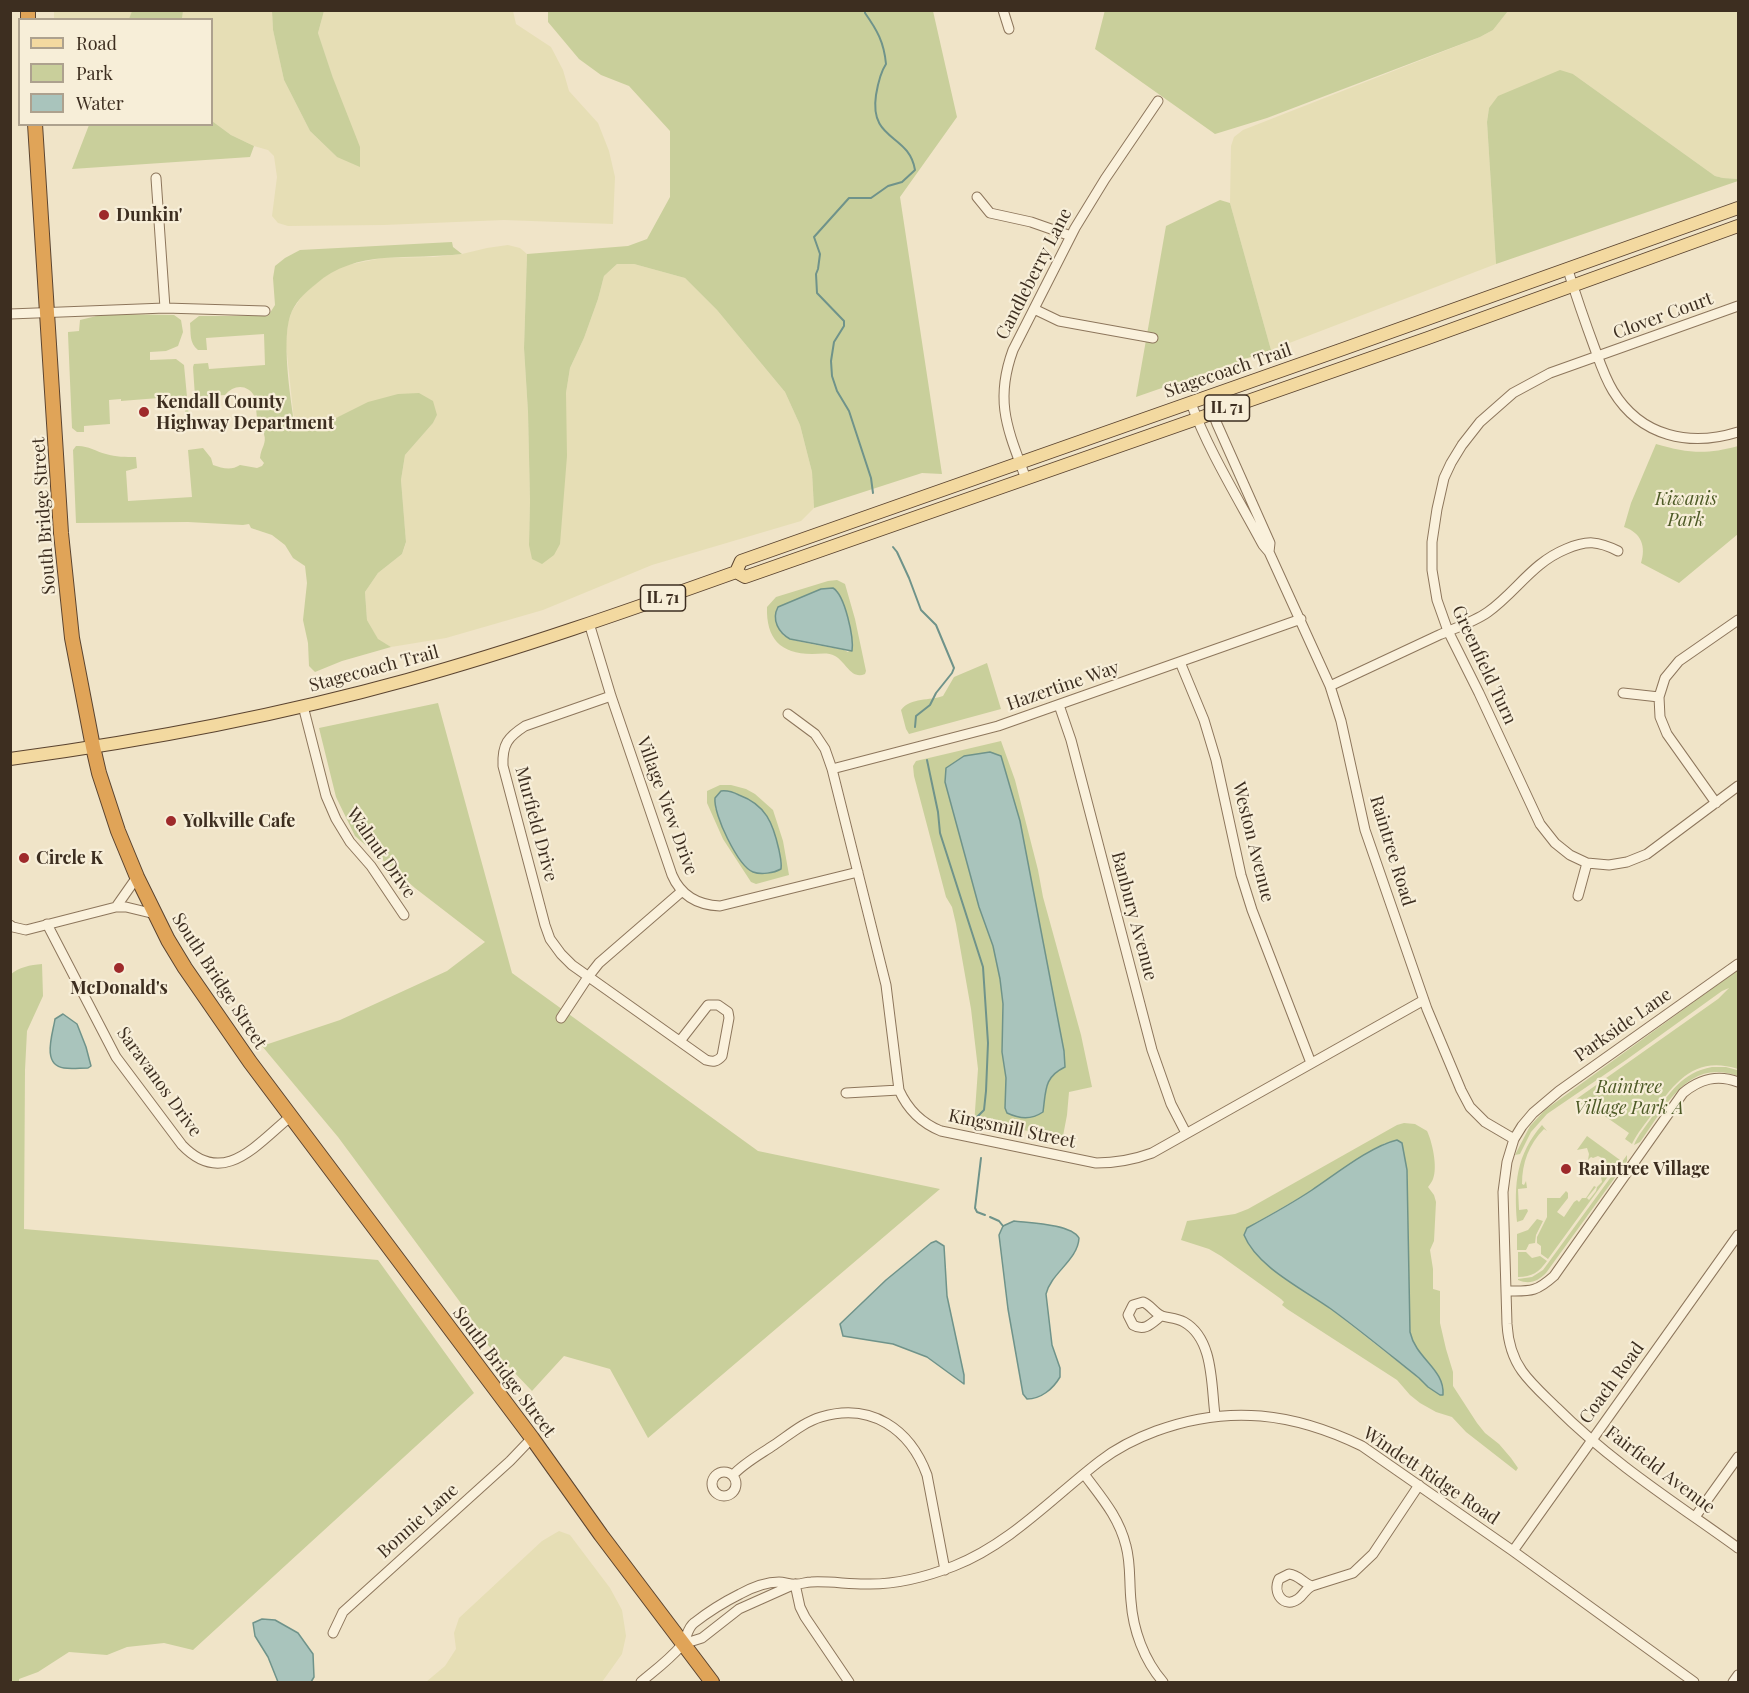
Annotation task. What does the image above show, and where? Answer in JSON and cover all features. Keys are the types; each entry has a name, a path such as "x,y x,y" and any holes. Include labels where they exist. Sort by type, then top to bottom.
{"highway":[{"name":"South Bridge Street","path":"35,126 62,538 72,638 93,747 111,809 137,877 168,940 250,1062 532,1438 601,1535 712,1683"}],"main road":[{"name":"Stagecoach Trail","path":"10,759 219,725 407,680 455,666 736,572 741,561 1738,208"},
{"name":"Stagecoach Trail","path":"736,572 745,577 1738,226"}],"street":[{"path":"1003,10 1009,29"},
{"name":"Candleberry Lane","path":"1026,479 1007,428 1003,397 1007,367 1013,350 1071,236 1105,179 1158,101"},
{"path":"156,178 165,308"},
{"path":"977,197 990,213 1039,225 1071,236"},
{"path":"1568,270 1605,376 1618,399 1633,415 1666,434 1694,440 1719,438 1738,432"},
{"name":"Clover Court","path":"1598,357 1738,306"},
{"path":"10,314 165,308 265,310"},
{"path":"1034,309 1059,321 1153,338"},
{"name":"Greenfield Turn","path":"1598,357 1550,373 1514,393 1480,422 1451,463 1444,478 1432,542 1432,570 1437,600 1448,631 1540,824 1555,843 1570,855 1587,863 1609,865 1627,862 1647,854 1738,786"},
{"name":"Raintree Road","path":"1207,397 1270,543 1269,552"},
{"name":"Raintree Road","path":"1191,403 1197,419 1263,545 1269,552 1330,686 1341,721 1365,830 1424,1000 1461,1090 1470,1107 1485,1122 1514,1139"},
{"path":"1330,686 1488,612 1548,557 1584,543 1606,544 1618,551"},
{"name":"Hazertine Way","path":"832,769 975,733 1301,620"},
{"path":"1716,803 1666,734 1660,717 1659,697 1665,678 1679,661 1738,621"},
{"name":"Village View Drive","path":"589,623 611,696 672,875 681,892 700,903 720,906 858,872"},
{"name":"Weston Avenue","path":"1180,662 1211,741 1241,875 1252,910 1311,1063"},
{"path":"1623,693 1659,697"},
{"name":"Murfield Drive","path":"588,977 561,954 550,939 503,766 502,753 506,742 525,726 611,696"},
{"name":"Banbury Avenue","path":"1059,705 1070,737 1152,1050 1168,1095 1186,1132"},
{"name":"Walnut Drive","path":"303,706 326,796 336,819 350,842 371,866 404,915"},
{"name":"Kingsmill Street","path":"788,714 815,734 825,749 832,769 886,985 899,1090 913,1113 926,1125 941,1131 1096,1163 1132,1160 1152,1153 1424,1000"},
{"path":"1578,896 1587,863"},
{"path":"116,907 137,877"},
{"path":"561,1018 599,963 681,892"},
{"path":"10,925 26,930 116,907 155,914"},
{"name":"Saravanos Drive","path":"47,924 116,1058 182,1145 195,1157 218,1164 233,1161 244,1155 290,1117"},
{"name":"Parkside Lane","path":"1506,1291 1504,1176 1514,1139 1528,1119 1545,1101 1738,964"},
{"path":"588,977 706,1060 713,1062 722,1056 729,1018 728,1012 718,1005 708,1005 680,1041"},
{"path":"1506,1291 1527,1291 1541,1287 1554,1276 1683,1093 1693,1084 1704,1080 1728,1078 1738,1082"},
{"path":"846,1093 899,1090"},
{"name":"Coach Road","path":"1513,1551 1738,1234"},
{"name":"Fairfield Avenue","path":"1506,1291 1508,1341 1521,1370 1539,1391 1592,1440 1738,1548"},
{"path":"1161,1316 1185,1323 1193,1329 1205,1346 1215,1415"},
{"path":"733,1475 745,1464 807,1423 819,1418 847,1413 876,1418 892,1426 904,1436 922,1461 927,1475 945,1570"},
{"name":"Windett Ridge Road","path":"683,1644 692,1624 734,1597 760,1586 778,1582 875,1584 901,1581 945,1570 997,1544 1102,1459 1145,1435 1215,1415 1244,1415 1270,1417 1315,1427 1362,1446 1513,1551 1694,1683"},
{"name":"Bonnie Lane","path":"333,1632 343,1612 510,1461 532,1438"},
{"path":"1695,1517 1738,1457"},
{"path":"1084,1474 1110,1509 1121,1530 1130,1563 1131,1602 1138,1638 1148,1661 1162,1683"},
{"path":"1312,1586 1353,1573 1373,1554 1419,1485"},
{"path":"795,1584 800,1607 805,1617 849,1683"},
{"name":"Windett Ridge Road","path":"683,1644 702,1638 739,1609 795,1584"},
{"path":"641,1683 683,1644"},
{"path":"1733,1683 1738,1675"}],"shaded area":[{"path":"54,11 132,11 130,18 54,18"},
{"path":"183,11 272,11 273,30 284,80 310,131 337,157 333,78 318,33 324,11 513,11 516,24 551,47 563,70 569,91 598,123 609,151 615,177 613,224 504,220 384,225 288,226 278,223 272,216 277,177 274,156 268,150 231,135 213,122 213,18 182,18"},
{"path":"1508,11 1738,11 1738,179 1715,176 1573,74 1489,108 1487,122 1496,264 1271,350 1230,203 1231,146 1234,137 1243,130 1480,37 1493,30"},
{"path":"508,245 520,248 527,254 524,348 528,412 529,545 570,368 584,338 604,276 617,264 634,264 685,278 717,310 785,392 800,425 812,472 814,508 801,521 652,565 543,610 446,638 391,647 378,640 367,620 365,592 378,573 402,554 406,543 401,480 405,455 433,423 437,415 341,416 316,428 295,429 286,345 288,322 302,296 322,278 342,266 382,258 462,254"},
{"path":"559,1531 570,1535 610,1588 622,1610 626,1636 622,1654 602,1682 426,1682 445,1666 456,1649 454,1633 459,1618 542,1541"}],"green space":[{"path":"1105,10 1508,11 1493,30 1480,37 1267,118 1215,134 1095,49"},
{"path":"132,11 183,11 182,18 129,18"},
{"path":"272,11 324,11 318,33 360,147 360,167 337,157 310,131 284,80 273,30"},
{"path":"548,11 933,11 957,117 900,197 942,474 922,473 814,508 812,472 800,425 785,392 717,310 685,278 634,264 617,264 604,276 584,338 570,368 566,393 567,456 560,544 554,555 542,564 532,559 529,545 528,412 524,348 527,254 628,246 647,239 670,197 670,131 629,86 601,75 579,59 548,22"},
{"path":"1560,70 1573,74 1715,176 1738,179 1738,181 1496,264 1487,122 1489,108 1498,96"},
{"path":"213,122 231,135 254,146 250,157 72,169 89,126 213,126"},
{"path":"1220,200 1230,203 1271,350 1136,397 1166,226"},
{"path":"452,242 453,247 462,254 375,259 339,269 323,278 302,296 292,311 289,322 287,352 295,429 316,428 368,402 398,394 419,393 433,401 437,415 433,423 405,455 401,480 406,542 402,554 378,573 365,592 367,620 378,639 391,647 342,661 315,672 309,666 308,643 303,620 307,583 305,566 293,558 285,545 272,535 251,528 249,524 76,523 73,450 76,446 87,447 113,456 136,457 137,468 126,471 128,501 192,497 188,450 203,448 211,458 213,465 223,468 240,465 257,468 264,463 260,458 265,437 258,430 255,397 249,390 237,387 225,395 195,397 193,367 194,364 208,363 209,369 265,365 264,334 206,338 207,350 198,350 192,341 190,323 199,316 268,316 275,305 273,278 275,266 300,250"},
{"path":"105,314 174,315 181,320 183,332 178,346 166,351 150,352 150,360 176,359 184,365 189,418 186,418 184,396 109,400 110,424 84,426 84,432 77,432 72,428 68,332 79,331 80,320"},
{"name":"Kiwanis Park","path":"1656,444 1697,452 1738,446 1738,534 1679,583 1641,563 1643,546 1641,541 1635,533 1624,527 1631,503"},
{"path":"837,580 845,584 855,619 865,674 852,673 832,655 791,651 777,642 772,635 767,618 767,607 776,597","holes":["837,590 850,633 852,648 848,652 794,640 781,633 776,612"]},
{"path":"987,663 1001,709 909,734 901,710 905,706 915,701 943,696 954,677"},
{"path":"438,703 512,973 758,1151 940,1189 648,1438 610,1369 564,1356 532,1391 487,1344 460,1302 338,1137 262,1046 340,1020 447,971 485,942 415,888 355,836 336,797 319,728"},
{"path":"1001,741 1015,780 1043,897 1081,1035 1092,1087 1069,1092 1063,1136 974,1125 978,1069 971,1009 952,907 946,897 914,776 913,766 916,761","holes":["1001,756 1020,821 1064,1051 1065,1067 1058,1071 1047,1085 1043,1111 1005,1108 1006,1078 1002,1052 1003,1004 1000,979 993,946 979,907 945,782"]},
{"path":"720,785 746,789 773,810 783,841 789,875 756,884 751,882 723,839 707,803 707,791","holes":["715,798 769,819 782,864 777,871 758,873 715,808"]},
{"path":"42,964 43,996 27,1031 24,1229 378,1260 474,1393 193,1650 164,1643 127,1647 107,1655 69,1652 38,1672 19,1679 19,1682 11,1682 10,975 25,967"},
{"name":"Raintree Village Park A","path":"1738,970 1738,1069 1710,1066 1688,1074 1670,1091 1632,1144 1625,1139 1629,1133 1586,1103 1581,1108 1575,1100 1718,999 1729,988 1547,1114 1531,1132 1520,1154 1515,1155 1530,1126 1545,1110"},
{"path":"1712,1067 1737,1070 1738,1076 1720,1072 1705,1074 1691,1080 1679,1089 1640,1142 1634,1145 1664,1100 1677,1085 1692,1074"},
{"path":"1415,1124 1427,1131 1432,1147 1435,1161 1434,1174 1428,1187 1436,1202 1434,1241 1430,1250 1433,1289 1440,1291 1440,1323 1453,1372 1453,1386 1485,1433 1511,1458 1518,1468 1516,1471 1466,1432 1452,1417 1436,1412 1420,1403 1397,1380 1287,1309 1282,1305 1284,1302 1281,1299 1221,1256 1209,1249 1181,1240 1187,1221 1235,1214 1248,1209 1397,1125","holes":["1385,1143 1402,1143 1407,1170 1410,1332 1415,1347 1435,1371 1440,1395 1332,1310 1275,1271 1247,1228 1309,1192"]},
{"path":"1542,1125 1547,1131 1544,1129 1530,1147 1523,1169 1522,1184 1524,1185 1526,1181 1527,1188 1518,1189 1519,1210 1527,1209 1528,1211 1523,1220 1517,1222 1516,1195 1519,1170 1527,1147"},
{"path":"1587,1136 1620,1160 1548,1259 1541,1254 1541,1246 1537,1243 1537,1237 1547,1217 1547,1198 1560,1198 1566,1191 1568,1193 1568,1198 1557,1212 1564,1217 1574,1202 1586,1198 1594,1186 1596,1187 1587,1198 1589,1200 1602,1182 1601,1177 1605,1171 1602,1158 1591,1157 1588,1160 1587,1148 1577,1150"},
{"path":"1627,1155 1627,1161 1546,1273 1534,1281 1518,1280 1532,1277 1543,1270"},
{"path":"1537,1219 1543,1221 1535,1243 1529,1244 1526,1250 1517,1250 1517,1234 1528,1230"},
{"path":"1518,1252 1526,1252 1532,1258 1540,1256 1547,1261 1535,1273 1518,1277"}],"water":[{"path":"833,588 841,599 848,617 852,651 790,639 782,633 775,617 778,607 821,589"},
{"path":"990,752 1001,756 1020,821 1064,1051 1065,1067 1053,1075 1047,1085 1043,1112 1030,1117 1012,1115 1007,1113 1005,1108 1006,1078 1002,1052 1003,1004 1000,979 993,946 979,907 945,782 946,768 964,756"},
{"path":"721,791 748,799 767,816 774,831 781,869 775,872 756,873 740,860 722,827 715,806 715,798"},
{"path":"63,1014 77,1024 91,1066 88,1068 64,1068 57,1066 53,1061 50,1048 55,1019"},
{"path":"1397,1140 1402,1143 1407,1170 1410,1332 1418,1350 1440,1378 1443,1395 1428,1387 1331,1309 1270,1267 1250,1247 1244,1235 1247,1228 1304,1195 1365,1154"},
{"path":"1014,1221 1059,1227 1075,1233 1079,1238 1074,1253 1053,1279 1046,1294 1052,1345 1060,1368 1060,1377 1046,1392 1027,1399 1023,1394 1008,1309 999,1235 1003,1226"},
{"path":"936,1241 944,1246 947,1296 964,1384 927,1357 893,1344 843,1336 840,1324 886,1280"},
{"path":"262,1619 275,1620 298,1633 313,1654 314,1677 311,1682 278,1682 268,1657 255,1636 253,1623"}],"waterway":[{"path":"865,10 882,43 886,64 879,78 876,95 875,110 878,121 884,130 905,149 915,170 902,182 888,186 871,198 849,198 814,237 820,254 816,274 817,293 844,321 844,326 834,342 831,361 832,376 837,391 849,411 871,478 873,493"},
{"path":"893,547 909,578 921,610 936,625 954,668 930,705 916,716 915,727"},
{"path":"927,760 940,833 983,967 988,1043 986,1091 984,1110 971,1123"},
{"path":"981,1158 975,1208 977,1212 985,1215"},
{"path":"990,1217 999,1221 1003,1226"}],"place":[{"name":"Dunkin'","path":"104,215"},
{"name":"Kendall County Highway Department","path":"144,412"},
{"name":"Yolkville Cafe","path":"171,821"},
{"name":"Circle K","path":"24,858"},
{"name":"McDonald's","path":"119,968"},
{"name":"Raintree Village","path":"1566,1169"}]}
